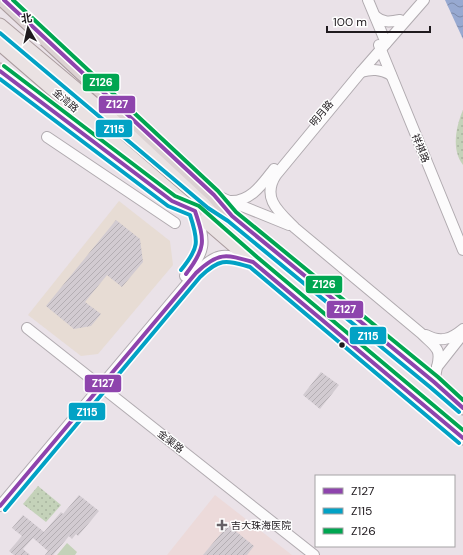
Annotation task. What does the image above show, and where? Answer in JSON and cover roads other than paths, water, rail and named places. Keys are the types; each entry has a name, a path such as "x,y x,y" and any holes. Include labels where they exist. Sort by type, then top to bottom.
{"highway":[{"path":"4,0 214,195 232,216"},
{"path":"0,71 172,201 195,211"}],"main road":[{"name":"金湾路","path":"0,25 212,204 232,216 434,382 463,408"},
{"name":"金湾路","path":"0,44 253,262 463,438"}],"street":[{"name":"祥祺路","path":"368,0 375,16 391,75 463,250"},
{"name":"明月路","path":"295,228 273,204 270,195 270,187 276,175 361,72 416,0"},
{"name":"明月路","path":"229,201 246,198 257,189 382,44 424,0"},
{"path":"375,16 386,22 400,20"},
{"path":"361,72 370,69 378,70 391,75"},
{"path":"47,137 175,223"},
{"path":"214,195 295,228 422,334 437,349 440,356 434,382"},
{"path":"0,506 98,384 194,269 204,245 195,211"},
{"path":"194,269 217,256 231,256 253,262"},
{"name":"金渠路","path":"27,328 314,555"},
{"path":"422,334 438,340 447,340 463,329"},
{"path":"437,367 463,334"},
{"path":"0,495 98,384"}],"water":[{"path":"445,0 463,0 463,39 462,37"}],"place":[{"name":"吉大珠海医院","path":"222,525"}]}
